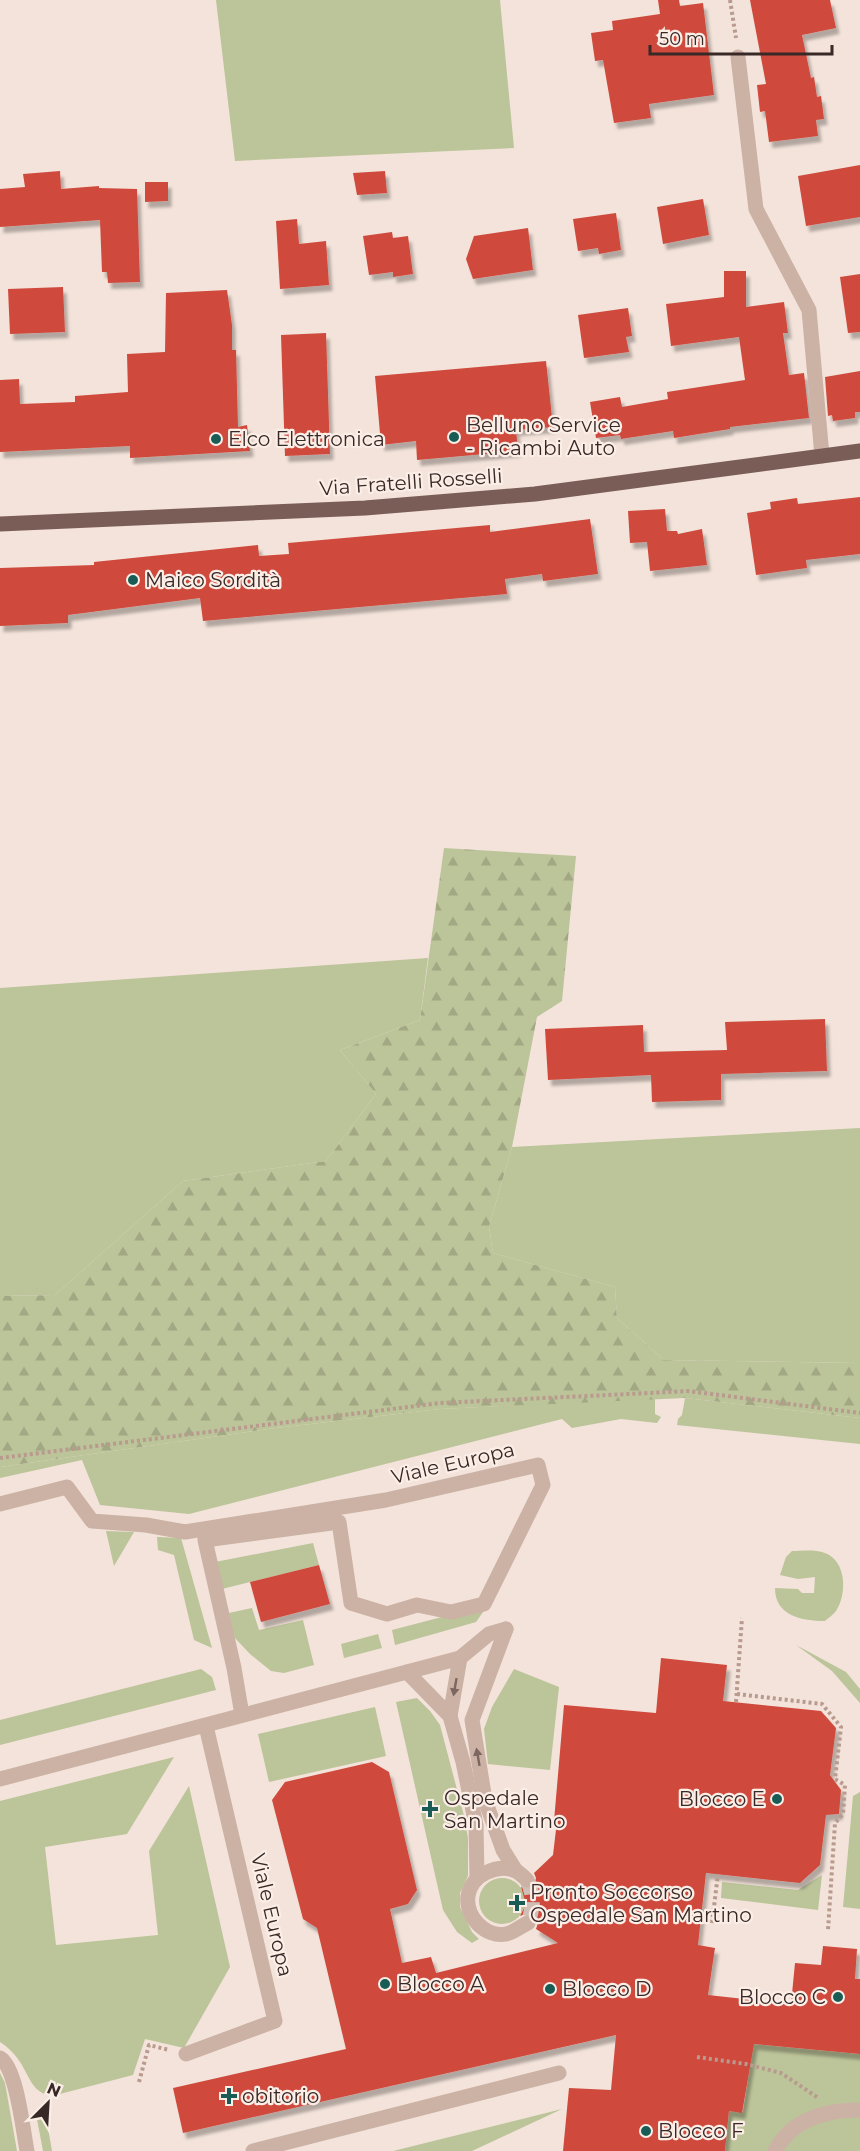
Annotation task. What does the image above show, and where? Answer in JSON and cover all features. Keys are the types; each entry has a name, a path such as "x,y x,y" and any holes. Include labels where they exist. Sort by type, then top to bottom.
{"main road":[{"name":"Via Fratelli Rosselli","path":"0,524 377,507 536,494 860,451"}],"street":[{"path":"738,57 756,208 809,310 822,456"},
{"name":"Viale Europa","path":"0,1504 67,1487 92,1521 146,1525 186,1532 386,1500 538,1465 543,1485 484,1604 451,1612 417,1605 387,1614 351,1603 339,1522 205,1540 242,1714"},
{"path":"0,1779 460,1658 489,1634 506,1629 472,1720 485,1800 503,1851 522,1876 495,1868 477,1878"},
{"path":"460,1658 450,1716 463,1762 476,1826 477,1878 468,1896 471,1916 486,1931 506,1934 528,1923"},
{"path":"407,1672 450,1716"},
{"name":"Viale Europa","path":"186,2054 275,2021 206,1726"},
{"path":"0,2058 4,2059 11,2074 27,2151"},
{"path":"254,2151 559,2073"},
{"path":"775,2151 786,2134 802,2123 828,2112 860,2110"}],"path":[{"path":"730,0 738,57"},
{"path":"0,1458 462,1402 688,1391 860,1413"},
{"path":"736,1702 742,1618"},
{"path":"736,1694 822,1704 841,1727 836,1779 845,1785 843,1814 835,1823 828,1930"},
{"path":"712,1923 718,1874"},
{"path":"139,2082 149,2045 186,2054"},
{"path":"697,2057 746,2064 781,2073 821,2100 828,2112"}],"green space":[{"path":"216,0 500,0 514,148 235,161"},
{"path":"444,848 576,856 562,1001 537,1017 512,1147 489,1227 493,1253 615,1287 617,1318 664,1360 860,1363 860,1418 685,1398 440,1409 276,1428 0,1467 0,1296 55,1295 183,1181 326,1161 376,1094 340,1050 420,1020"},
{"path":"428,958 420,1020 340,1050 376,1094 326,1161 183,1181 55,1295 0,1296 0,988"},
{"path":"860,1128 860,1363 664,1360 617,1318 615,1287 493,1253 489,1227 512,1147"},
{"path":"655,1398 655,1414 661,1417 657,1423 621,1419 572,1428 562,1419 189,1514 100,1505 82,1460 0,1478 0,1467 276,1428 440,1409"},
{"path":"685,1398 860,1418 860,1444 677,1425 682,1415"},
{"path":"106,1531 134,1532 114,1566"},
{"path":"157,1537 181,1538 212,1648 194,1640 174,1555 158,1550"},
{"path":"313,1543 319,1565 222,1589 215,1562"},
{"path":"792,1551 825,1553 838,1563 843,1579 842,1596 836,1611 825,1621 807,1620 791,1615 780,1605 776,1597 775,1588 798,1589 802,1593 814,1593 815,1577 798,1579 780,1575 786,1557"},
{"path":"488,1605 476,1622 395,1645 392,1630"},
{"path":"252,1608 259,1630 303,1620 314,1665 284,1673 271,1671 250,1654 234,1637 229,1613"},
{"path":"378,1634 382,1648 344,1658 341,1644"},
{"path":"796,1645 846,1672 860,1689 860,1703 832,1671"},
{"path":"201,1669 212,1677 216,1690 0,1745 0,1720"},
{"path":"514,1669 559,1687 550,1770 488,1764 484,1729 492,1707"},
{"path":"417,1698 440,1725 464,1816 468,1838 468,1876 460,1893 460,1907 472,1932 479,1939 472,1943 457,1932 443,1910 396,1702"},
{"path":"375,1707 386,1756 269,1782 258,1734"},
{"path":"174,1757 127,1834 45,1847 56,1945 158,1935 149,1851 189,1786 230,1967 184,2048 145,2039 133,2075 52,2096 45,2094 32,2083 16,2056 0,2042 0,1801"},
{"path":"860,1792 860,1909 843,1907 853,1796"},
{"path":"822,1875 818,1910 721,1898 722,1882 798,1890"},
{"path":"502,1878 511,1879 518,1885 524,1892 524,1910 518,1917 511,1923 502,1924 493,1923 486,1917 480,1910 479,1901 480,1892 486,1885 493,1879"},
{"path":"753,2044 860,2054 860,2151 725,2151 729,2111 743,2112"},
{"path":"0,2073 5,2083 17,2151 0,2151"},
{"path":"562,2109 472,2151 393,2151"},
{"path":"45,2111 52,2151 43,2151 36,2114"}],"building":[{"path":"658,0 679,0 680,6 703,3 714,95 649,104 651,118 614,123 603,60 595,61 591,33 613,30 612,21 660,14"},
{"path":"750,0 830,0 836,28 802,35 811,78 814,77 817,97 821,96 824,119 816,120 818,136 769,142 765,111 760,112 757,85 766,84"},
{"path":"860,165 860,217 806,226 798,176"},
{"path":"60,171 61,189 99,186 99,188 137,189 140,282 108,283 107,272 102,272 100,220 0,227 0,189 25,187 23,174"},
{"path":"385,171 387,193 357,195 353,173"},
{"path":"145,182 168,182 168,201 145,202"},
{"path":"703,199 709,235 663,244 657,207"},
{"path":"616,213 621,250 599,254 598,248 578,251 573,219"},
{"path":"297,219 299,244 326,241 329,285 280,289 276,221"},
{"path":"528,228 533,270 473,279 466,259 474,236"},
{"path":"392,232 393,238 408,236 413,274 393,277 393,272 369,275 363,236"},
{"path":"724,271 746,271 746,307 784,302 788,333 783,333 789,375 804,373 809,418 730,427 730,429 674,438 673,431 621,439 620,435 596,438 590,402 620,397 622,407 668,399 667,392 745,380 739,337 671,346 666,304 724,297"},
{"path":"860,274 860,332 848,333 840,277"},
{"path":"63,287 65,332 10,334 8,289"},
{"path":"227,290 232,325 232,350 236,350 238,427 247,425 250,451 130,458 130,446 0,452 0,380 19,379 20,404 75,402 75,396 128,392 127,354 165,352 166,293"},
{"path":"628,308 632,336 626,337 629,352 584,358 578,315"},
{"path":"326,333 330,454 285,456 281,335"},
{"path":"546,361 553,427 516,430 518,451 417,460 416,441 381,445 375,376"},
{"path":"860,371 860,412 855,412 855,418 833,421 832,415 828,416 825,377"},
{"path":"860,497 860,554 806,560 807,568 756,575 747,513 771,509 770,502 797,498 798,504"},
{"path":"665,509 667,531 677,531 678,534 702,529 707,565 650,571 647,542 630,543 628,511"},
{"path":"590,519 598,574 543,581 542,574 505,579 507,594 203,621 200,598 68,615 68,623 0,626 0,568 94,565 94,562 258,545 259,556 289,554 288,543 490,525 490,532"},
{"path":"825,1019 827,1071 721,1074 721,1100 652,1102 651,1075 548,1080 545,1029 643,1025 644,1052 727,1050 725,1022"},
{"path":"319,1565 330,1604 261,1622 250,1582"},
{"path":"661,1658 727,1665 723,1701 821,1711 836,1728 830,1775 841,1790 839,1814 826,1815 820,1865 800,1883 706,1873 698,1945 715,1948 708,1995 791,2004 795,1963 821,1965 823,1946 857,1949 855,1979 860,1979 860,2054 754,2044 742,2113 729,2111 725,2151 563,2151 569,2088 611,2090 616,2035 183,2133 173,2088 346,2049 317,1928 303,1919 272,1800 285,1782 372,1762 389,1772 417,1890 408,1904 390,1909 402,1963 431,1957 436,1973 558,1943 536,1929 538,1923 534,1915 528,1913 520,1916 526,1904 521,1887 529,1889 534,1886 536,1878 534,1873 553,1855 564,1705 656,1713"}],"tunnel":[{"path":"527,1880 532,1901 528,1923"}],"place":[{"name":"Belluno Service - Ricambi Auto","path":"454,437"},
{"name":"Elco Elettronica","path":"216,439"},
{"name":"Maico Sordità","path":"133,580"},
{"name":"Blocco E","path":"777,1799"},
{"name":"Ospedale San Martino","path":"430,1809"},
{"name":"Pronto Soccorso Ospedale San Martino","path":"517,1903"},
{"name":"Blocco A","path":"385,1984"},
{"name":"Blocco D","path":"550,1989"},
{"name":"Blocco C","path":"838,1997"},
{"name":"obitorio","path":"229,2096"},
{"name":"Blocco F","path":"646,2131"}]}
